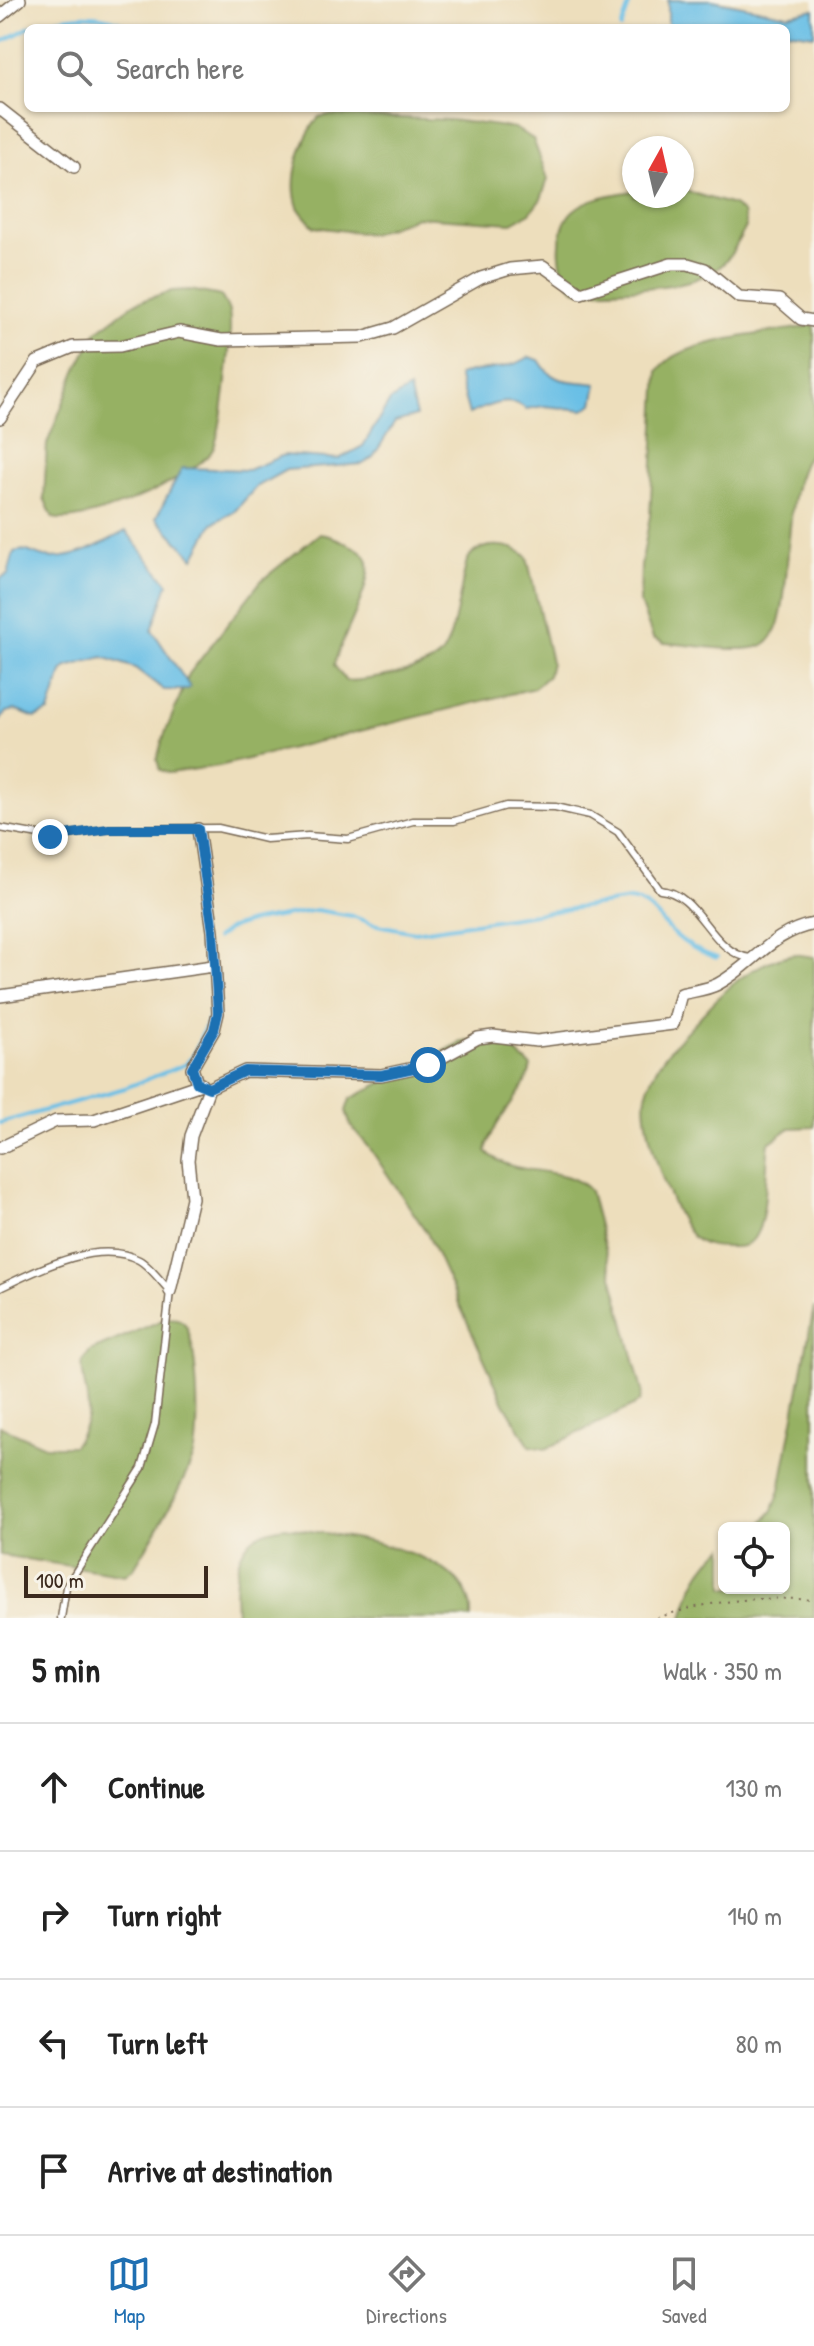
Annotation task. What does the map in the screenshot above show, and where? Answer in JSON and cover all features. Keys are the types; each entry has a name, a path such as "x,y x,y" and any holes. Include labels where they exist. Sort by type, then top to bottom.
{"street":[{"path":"0,16 20,0"},
{"path":"0,109 62,154 74,167"},
{"path":"0,418 37,362 73,347 120,346 179,332 221,340 362,337 393,328 481,278 510,269 543,266 581,293 671,264 688,264 705,269 739,297 779,300 801,319 814,321"},
{"path":"170,1291 192,1198 188,1160 203,1086 192,1068 214,1030 218,1013 213,931 198,829"},
{"path":"0,1148 56,1121 94,1120 245,1071 381,1075 428,1065 478,1038 493,1036 537,1041 673,1024 681,994 717,984 789,930 814,924"},
{"path":"0,996 213,966"}],"lane":[{"path":"0,828 50,837 109,829 218,828 266,839 308,836 348,839 413,821 454,821 506,806 555,807 590,815 618,832 660,890 671,891 691,908 725,949 736,956 751,959"},
{"path":"0,1288 74,1258 106,1253 139,1260 170,1291 155,1424 142,1468 66,1587 61,1618"}],"path":[{"path":"657,1618 691,1606 721,1602 767,1597 814,1600"}],"green space":[{"path":"319,117 451,120 514,128 533,139 548,179 541,199 530,213 512,223 417,217 371,234 314,227 298,207 296,172 302,147 313,126"},
{"path":"622,193 622,208 694,208 694,194 733,205 743,213 746,227 723,264 693,280 654,287 578,291 570,285 561,265 563,229 567,219 579,206"},
{"path":"190,290 221,296 229,312 226,383 212,451 183,475 137,498 89,515 53,518 44,498 47,444 76,371 97,331 135,303 172,291"},
{"path":"814,325 814,447 802,468 794,495 785,589 781,615 773,635 761,646 740,649 664,643 653,638 640,603 641,566 650,516 658,371 669,360 706,344"},
{"path":"319,534 348,544 367,559 362,596 334,665 346,681 411,670 441,655 454,624 467,560 479,549 496,546 513,548 527,557 551,662 548,676 534,688 219,766 169,773 160,770 157,760 162,741 189,674 261,581"},
{"path":"794,954 814,957 814,1127 790,1128 769,1143 762,1219 751,1241 738,1247 708,1245 693,1237 685,1226 659,1170 645,1110 649,1084 667,1053 731,986 766,963"},
{"path":"464,1041 507,1045 531,1066 523,1087 496,1127 486,1151 510,1165 567,1177 590,1191 642,1391 640,1401 633,1406 546,1449 530,1446 504,1403 427,1233 369,1147 351,1126 346,1111 350,1099"},
{"path":"814,1307 814,1618 683,1618 697,1579 718,1553 718,1594 790,1594 790,1522 763,1522 773,1510 780,1490"},
{"path":"167,1318 180,1320 189,1332 197,1389 195,1447 173,1500 134,1568 125,1575 0,1555 0,1426 45,1446 73,1446 88,1414 82,1363 90,1351"},
{"path":"286,1527 367,1541 428,1560 451,1575 466,1594 471,1618 236,1618 237,1571 246,1546 268,1530"}],"water":[{"path":"668,0 712,0 788,15 814,9 814,35 790,32 790,24 668,24"},
{"path":"529,357 539,360 545,369 558,378 597,384 593,404 584,410 544,406 526,409 506,402 469,414 458,375 503,367"},
{"path":"409,389 416,416 395,422 373,457 363,464 286,470 257,486 234,512 213,523 194,558 156,518 182,468 248,470 284,455 339,459 363,446 390,401"},
{"path":"126,531 168,584 152,630 190,687 187,690 164,690 135,668 103,657 67,667 62,672 49,712 35,718 15,710 6,712 0,721 0,578 8,574 14,552 23,550 45,557 66,557"}],"waterway":[{"path":"622,24 631,0"},
{"path":"41,24 80,16 106,18 123,24"},
{"path":"0,43 24,30"},
{"path":"216,939 228,929 250,922 316,910 414,932 630,900 649,908 688,945 717,958"},
{"path":"0,1123 125,1088 186,1064 194,1054 213,1007"}],"route":[{"path":"50,837 109,829 198,829 213,931 218,1013 214,1030 192,1068 197,1083 209,1088 245,1071 381,1075 428,1065"}]}
